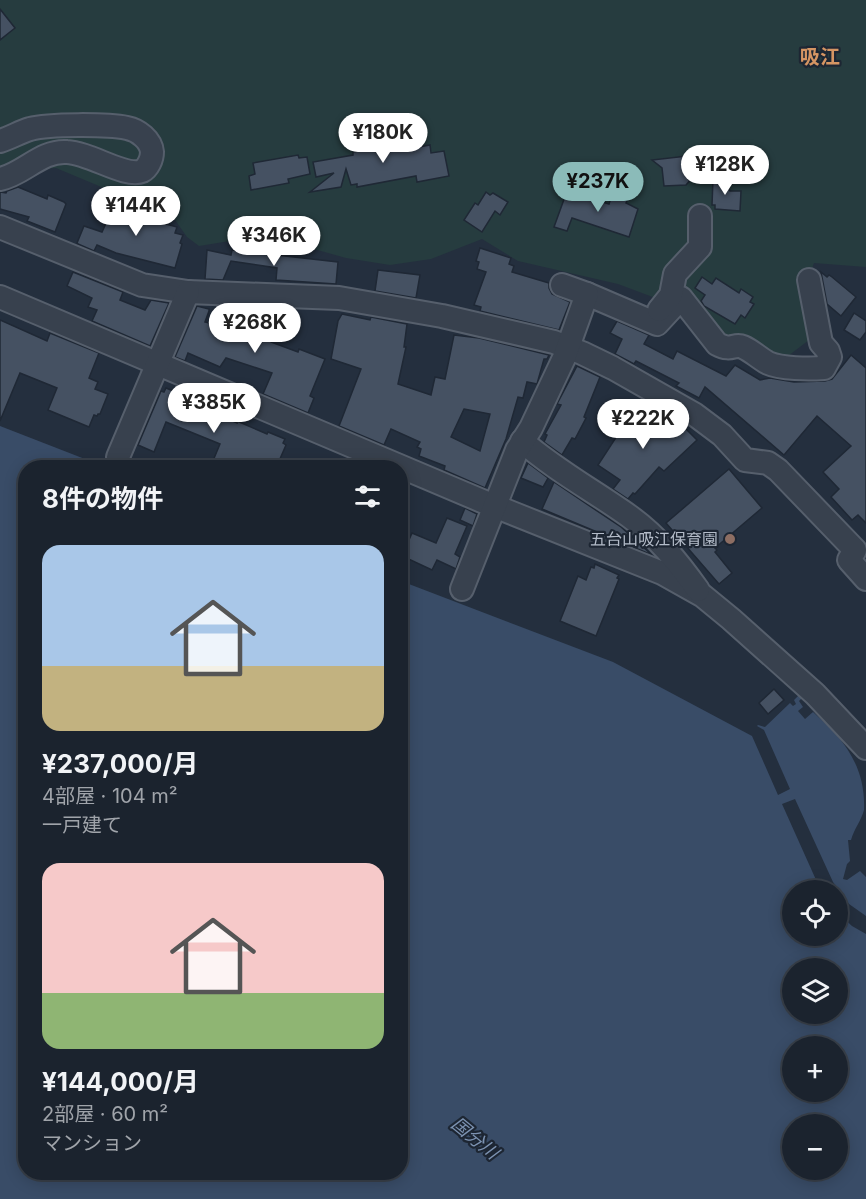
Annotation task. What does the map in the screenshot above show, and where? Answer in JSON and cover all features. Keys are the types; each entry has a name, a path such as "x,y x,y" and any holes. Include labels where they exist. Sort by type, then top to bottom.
{"street":[{"path":"0,141 30,129 66,125 128,128 143,136 150,145 152,154 144,170 133,173 119,170 88,155 59,153 37,160 8,177 0,179"},
{"path":"650,321 671,295 675,274 700,247 700,216"},
{"path":"0,227 142,285 188,291 339,298 471,322 568,347 613,368 694,414 722,435 745,460 768,463 778,470 861,545 849,560 866,579"},
{"path":"562,285 657,324 681,298 717,344 725,348 742,346 775,365 804,369 824,368 830,357 821,344 809,280"},
{"path":"118,457 188,291"},
{"path":"462,589 517,450 531,428 568,347 587,294"},
{"path":"0,297 386,460"},
{"path":"522,441 539,456 642,527 676,559 703,596"},
{"path":"408,470 662,573 703,596 815,694 866,748"}],"green space":[{"path":"0,0 866,0 866,267 814,263 804,291 813,337 784,359 770,361 666,302 618,284 518,261 482,239 431,259 390,265 346,258 289,242 242,239 199,246 187,237 173,217 56,168 0,172"}],"water":[{"name":"国分川","path":"0,426 87,460 18,460 18,1180 408,1180 408,584 613,662 752,736 778,795 790,789 764,730 757,726 765,727 790,703 793,706 796,704 794,700 800,694 803,697 799,701 803,707 798,711 805,719 813,712 834,732 850,754 861,780 864,810 851,840 848,840 850,861 843,879 847,880 832,880 795,799 782,804 816,880 782,880 782,946 848,946 848,922 866,934 866,1199 0,1199"},
{"path":"860,871 866,877 866,916 849,904 847,880"}],"building":[{"path":"0,9 15,28 0,40"},
{"path":"405,132 408,149 430,145 431,153 444,151 449,176 417,182 416,176 357,187 357,184 351,185 346,169 341,187 310,192 334,173 316,177 313,162 353,155 353,152 369,149 367,138"},
{"path":"298,155 299,158 307,157 310,174 288,179 289,183 251,190 249,176 255,174 253,163"},
{"path":"687,156 691,169 689,174 693,177 686,185 664,186 662,168 652,160"},
{"path":"723,174 730,191 741,191 740,211 715,209 715,205 712,205 713,179"},
{"path":"18,187 47,199 48,195 66,204 55,232 27,221 29,217 0,209 0,192 6,193"},
{"path":"567,191 609,204 612,194 628,199 626,203 638,209 629,237 572,218 567,231 554,227"},
{"path":"486,192 490,195 493,193 508,202 500,215 495,211 482,232 464,220 475,203 478,205"},
{"path":"117,199 129,204 127,209 163,219 162,223 177,227 175,233 183,235 175,268 116,253 97,245 94,251 77,243 84,226 102,232"},
{"path":"480,248 511,258 509,264 514,266 512,272 549,283 552,294 570,302 559,330 480,311 481,307 474,305 486,272 477,269 479,262 476,261"},
{"path":"207,250 231,255 232,250 338,262 336,284 276,280 277,268 231,261 223,280 205,279"},
{"path":"378,270 420,275 416,298 375,291"},
{"path":"73,272 123,292 120,300 145,310 151,300 169,303 150,346 92,321 97,310 88,307 92,298 67,286"},
{"path":"821,272 827,277 829,275 832,277 856,297 841,316 827,304"},
{"path":"702,277 712,284 716,278 739,293 741,289 753,297 750,302 754,304 745,318 741,315 735,324 704,306 701,301 705,295 695,288"},
{"path":"197,306 209,309 205,322 236,329 238,312 245,313 245,308 274,309 271,342 325,359 310,396 314,398 308,413 263,394 272,373 226,358 220,367 188,353 185,361 175,357"},
{"path":"854,313 866,321 866,332 860,340 844,330"},
{"path":"342,314 407,324 404,347 406,347 398,384 431,395 435,377 445,379 454,335 479,338 549,355 547,359 544,359 537,384 527,382 523,398 518,397 506,439 485,488 444,470 445,466 419,456 421,449 417,447 420,442 391,429 384,445 339,426 361,369 331,359 338,321","holes":["464,409 490,414 480,451 451,437"]},
{"path":"0,320 47,341 50,333 99,353 89,378 98,382 95,389 108,394 100,414 94,415 89,427 48,410 57,388 20,373 0,421"},
{"path":"617,321 649,335 644,344 673,359 677,351 726,376 735,365 760,380 770,378 794,382 825,381 832,379 851,355 866,368 866,523 858,515 852,520 831,497 839,489 823,472 851,446 817,416 784,455 705,387 699,398 676,386 679,383 636,361 634,364 615,354 622,339 610,333"},
{"path":"577,366 600,377 584,417 586,418 575,439 572,438 562,455 544,442 547,435 545,434 561,405 557,404"},
{"path":"166,388 181,394 179,399 237,423 237,421 285,439 283,443 286,445 279,460 213,460 220,444 166,422 154,452 138,445 161,391 164,392"},
{"path":"641,399 652,405 647,414 676,433 683,426 697,440 664,471 659,467 628,499 613,489 620,480 598,465"},
{"path":"528,463 548,478 543,487 521,478"},
{"path":"729,469 762,508 715,548 717,550 715,552 732,573 719,584 666,523"},
{"path":"554,482 621,527 652,555 542,509"},
{"path":"465,508 477,514 473,526 460,520"},
{"path":"447,518 467,526 455,554 460,557 456,569 437,560 432,570 408,559 408,542 412,533 436,543"},
{"path":"595,564 619,575 596,636 560,621 578,576 586,580 591,567 594,568"},
{"path":"774,689 784,700 768,714 759,703"}],"place":[{"name":"五台山吸江保育園","path":"730,539"}],"district":[{"name":"吸江","path":"820,57"}]}
